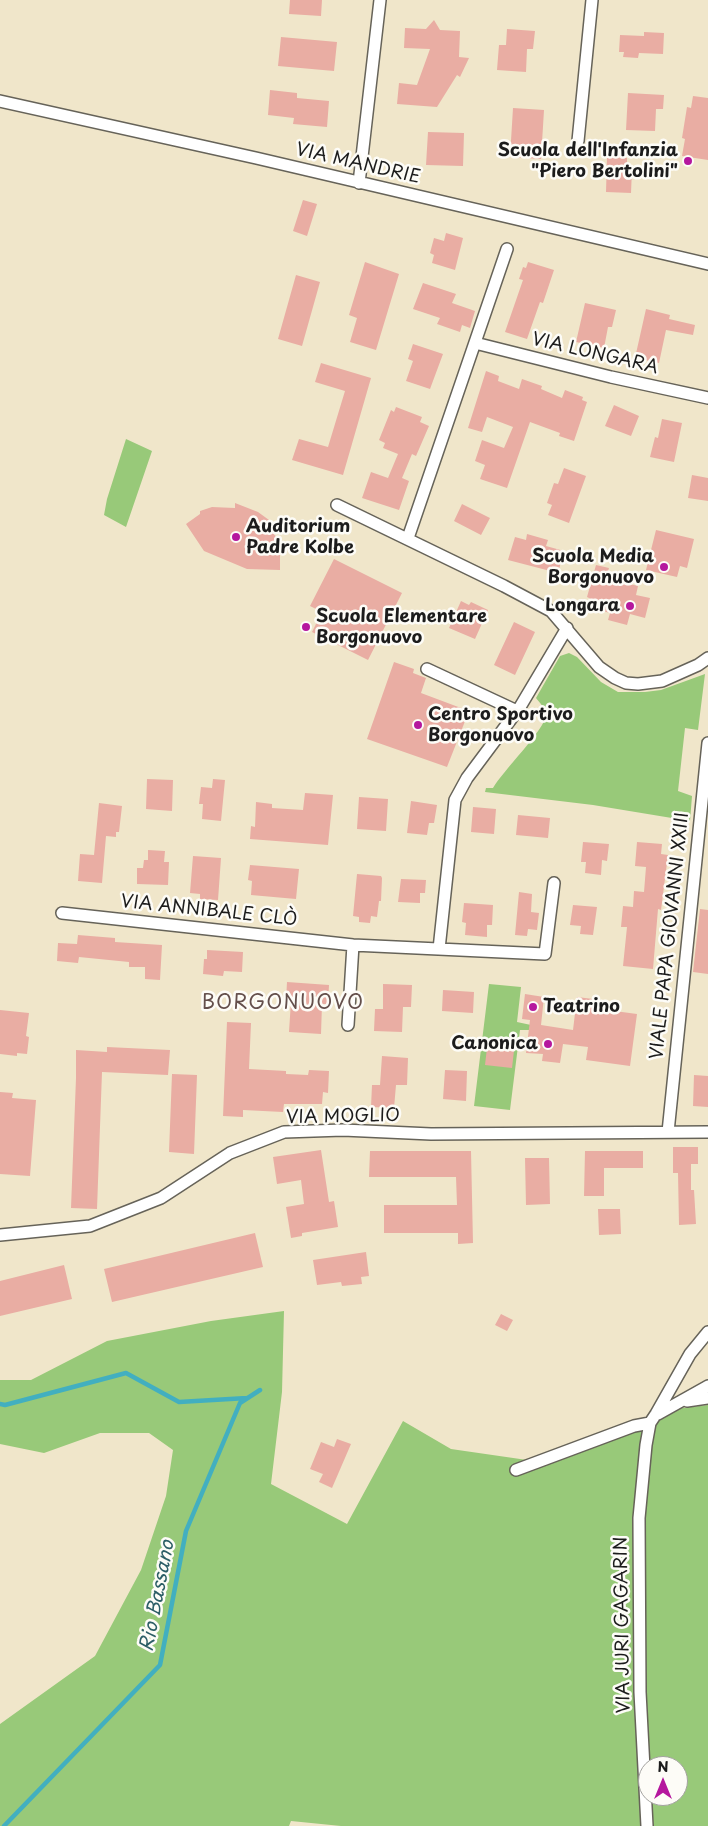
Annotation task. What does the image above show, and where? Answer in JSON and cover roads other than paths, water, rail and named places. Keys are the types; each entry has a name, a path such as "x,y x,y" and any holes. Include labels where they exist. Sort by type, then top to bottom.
{"street":[{"path":"359,183 380,0"},
{"path":"578,141 592,0"},
{"name":"VIA MANDRIE","path":"0,101 256,158 708,264"},
{"path":"408,538 508,249"},
{"name":"VIA LONGARA","path":"475,343 611,377 708,398"},
{"path":"337,505 408,538 551,611 599,666 615,678 626,683 638,684 662,681 698,665 708,658"},
{"path":"439,949 455,800 467,778 517,711 567,628"},
{"path":"427,669 517,711"},
{"name":"VIALE PAPA GIOVANNI XXIII","path":"668,1132 708,743"},
{"name":"VIA ANNIBALE CLÒ","path":"62,913 353,945 545,954 554,883"},
{"path":"348,1025 353,945"},
{"name":"VIA MOGLIO","path":"0,1235 90,1226 161,1198 230,1153 284,1132 343,1130 431,1134 708,1132"},
{"name":"VIA JURI GAGARIN","path":"647,1826 640,1692 638,1565 639,1518 646,1444 653,1419 690,1354 708,1332"},
{"path":"516,1470 653,1419 708,1386"},
{"path":"680,1402 708,1398"}],"waterway":[{"path":"0,1404 5,1405 126,1373 179,1402 247,1398"},
{"name":"Rio Bassano","path":"4,1826 160,1665 186,1531 240,1403 260,1390"}],"place":[{"name":"Scuola dell'Infanzia \"Piero Bertolini\"","path":"688,161"},
{"name":"Auditorium Padre Kolbe","path":"236,537"},
{"name":"Scuola Media Borgonuovo","path":"664,567"},
{"name":"Longara","path":"630,606"},
{"name":"Scuola Elementare Borgonuovo","path":"306,627"},
{"name":"Centro Sportivo Borgonuovo","path":"418,725"},
{"name":"Teatrino","path":"533,1007"},
{"name":"Canonica","path":"548,1044"}],"district":[{"name":"BORGONUOVO","path":"283,1003"}]}
